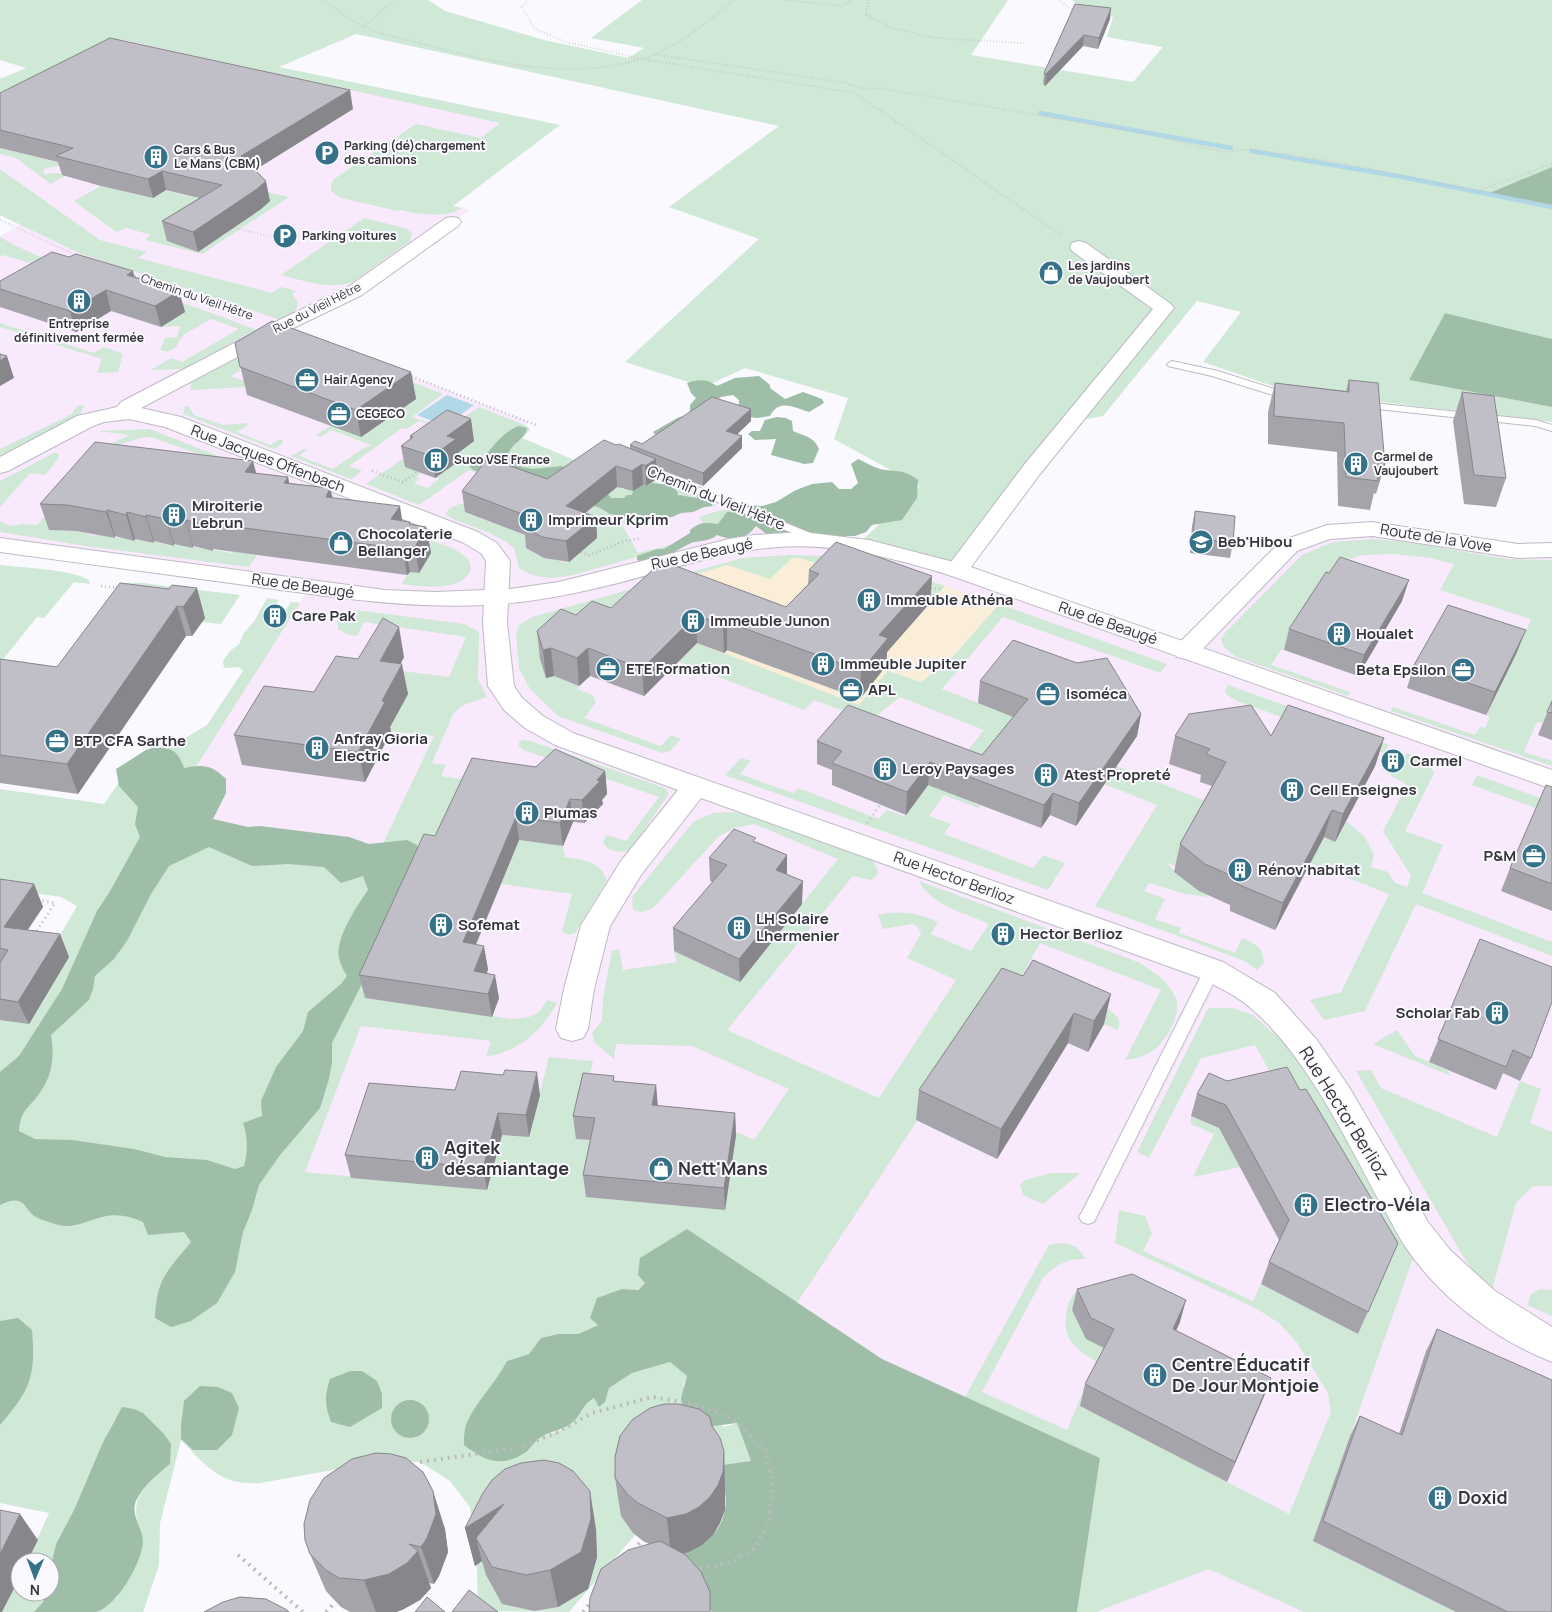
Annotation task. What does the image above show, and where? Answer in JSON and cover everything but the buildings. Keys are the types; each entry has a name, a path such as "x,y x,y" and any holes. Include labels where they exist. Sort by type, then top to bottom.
{"street":[{"name":"Rue du Vieil Hêtre","path":"126,412 128,406 282,326 355,291 452,222"},
{"path":"954,581 984,531 1070,422 1164,308 1078,247"},
{"name":"Rue Jacques Offenbach","path":"0,466 97,416 126,412 144,414 173,422 470,537 489,548 498,561 496,597"},
{"name":"Route de la Vove","path":"1186,650 1289,546 1327,532 1372,529 1518,550 1552,550"},
{"name":"Rue de Beaugé","path":"0,545 385,597 425,600 496,597 585,584 730,545 781,540 821,541 884,549 954,581 1186,650 1552,780"},
{"name":"Rue Hector Berlioz","path":"496,597 495,623 501,686 513,704 534,722 564,739 1212,970 1269,1005 1293,1032 1320,1070 1423,1244 1460,1286 1494,1312 1552,1345"},
{"path":"572,1029 579,989 596,925 631,868 696,786"}],"lane":[{"path":"1172,364 1214,373 1284,397 1303,399"},
{"path":"1352,404 1536,424 1552,428"},
{"name":"Chemin du Vieil Hêtre","path":"628,462 821,541"},
{"path":"1088,1217 1212,970"}],"path":[{"path":"324,0 363,27 464,55 533,67 592,69 653,54 706,23 734,0"},
{"path":"363,27 395,0"},
{"path":"528,0 522,7 535,29 566,42 642,58 855,93 1078,247"},
{"path":"785,0 829,6 843,6 852,0"},
{"path":"868,0 866,14 892,28 935,38 1024,43"},
{"path":"1059,0 1072,9"},
{"path":"653,54 846,83 860,88 886,89 1143,133 1224,152 1250,149 1481,190 1552,205"},
{"path":"855,93 860,88"},
{"path":"1481,190 1552,164"},
{"path":"1528,172 1552,180"},
{"path":"0,220 87,259"},
{"path":"231,227 300,244"},
{"name":"Chemin du Vieil Hêtre","path":"124,272 282,326"},
{"path":"400,372 536,425"},
{"path":"372,471 403,482 418,472"},
{"path":"581,552 589,555 625,541 640,538"},
{"path":"923,587 954,581"},
{"path":"101,586 126,589"},
{"path":"28,898 55,903 30,941"},
{"path":"420,1462 518,1448 558,1432 592,1413 652,1397 719,1412 739,1424 765,1450 773,1483 769,1522 755,1548 733,1561 713,1567 687,1568"},
{"path":"669,1400 669,1409"},
{"path":"631,1554 642,1540"},
{"path":"238,1555 303,1612"},
{"path":"583,1612 595,1597"},
{"path":"326,1612 335,1602"}],"shaded area":[{"path":"110,33 560,125 453,206 470,210 355,291 283,326 528,422 476,461 628,516 672,480 821,541 858,544 1186,650 1289,546 1327,532 1552,550 1552,1612 1077,1612 1100,1458 882,1359 711,1246 234,1190 163,818 310,587 0,545 0,236 20,225 0,215 0,79","holes":["742,558 848,558 893,568 998,605 952,658 869,721 571,606"]},
{"path":"787,555 893,568 999,604 952,658 869,721 570,607 742,558"}],"green space":[{"path":"0,0 428,0 445,11 544,40 628,58 644,48 591,38 642,0 1008,0 971,55 1133,82 1163,47 1107,37 1113,17 1088,12 1072,0 1552,0 1552,167 1486,195 1552,206 1552,339 1445,313 1409,380 1552,407 1552,422 1287,391 1203,362 1241,312 1197,301 1103,416 1070,422 957,570 858,544 920,486 834,439 848,398 745,368 704,387 625,362 759,239 669,207 779,126 356,34 279,67 560,125 453,206 462,208 440,215 398,211 341,198 331,191 331,184 334,179 416,124 481,138 500,123 124,40 112,41 0,93 0,79 26,68 0,60"},
{"path":"0,148 77,167 57,166 44,169 43,172 45,174 58,173 65,176 51,184 16,158 0,154"},
{"path":"1552,167 1552,206 1485,195"},
{"path":"0,169 100,240 147,252 138,258 272,293 281,287 296,291 292,294 298,302 297,308 281,320 81,254 0,215"},
{"path":"232,184 289,197 202,254 145,240 151,235 126,228 116,232 74,201 101,186 153,198 166,190 226,205 168,241 198,252 232,229 229,228 261,209 267,201 262,193 257,191 226,187"},
{"path":"364,218 405,228 412,233 410,241 353,282 326,285 281,275"},
{"path":"0,237 27,251 56,262 221,316 256,330 183,369 151,370 171,358 182,362 239,329 211,319 183,335 176,347 168,352 160,350 165,338 177,337 180,326 161,327 184,312 4,255 0,257"},
{"path":"1445,313 1552,339 1552,407 1409,380"},
{"path":"0,323 94,353 104,347 123,354 118,372 97,373 102,359 0,327"},
{"path":"283,333 443,394 412,417 447,429 479,407 527,426 530,430 522,438 591,467 624,490 626,488 633,491 654,481 665,486 674,483 717,502 715,506 694,509 692,506 621,523 638,553 711,535 699,517 727,510 743,513 711,536 573,575 552,578 539,577 519,568 514,548 506,542 490,533 455,520 445,514 454,506 472,502 488,477 469,470 419,505 366,484 417,449 421,473 416,477 420,478 414,483 427,488 439,479 427,474 436,467 446,470 458,461 451,458 474,441 419,421 407,429 402,428 349,466 362,471 351,479 291,456 304,449 307,450 299,456 333,469 371,445 331,430 320,437 316,435 330,426 277,346 231,376 244,381 246,387 190,390 192,382","holes":["465,512 597,538 567,563 536,554 532,551 537,540"]},
{"path":"759,376 770,385 770,388 785,399 803,392 822,399 824,403 809,412 788,406 778,407 770,416 757,418 742,416 735,408 739,404 739,400 733,395 721,397 660,441 653,432 679,417 697,413 690,412 690,405 696,398 691,393 687,383 703,380 717,386 735,378"},
{"path":"84,405 80,415 0,456 0,449 72,414 75,408"},
{"path":"185,406 189,407 194,415 223,425 249,424 237,432 270,445 280,439 283,441 282,444 274,449 183,414"},
{"path":"777,417 792,421 793,431 809,437 814,442 819,449 813,463 804,464 771,455 776,439 755,440 748,434 752,431 760,431 765,420"},
{"path":"519,426 527,428 526,432 511,448 508,457 522,467 533,469 562,466 611,498 624,498 627,495 632,495 633,491 643,485 646,486 652,483 670,485 678,492 677,495 707,498 713,503 712,506 645,524 633,519 610,514 600,508 473,470 468,465 472,461 485,457 500,439 509,431"},
{"path":"150,429 233,462 229,465 151,437 106,446 130,435 98,431"},
{"path":"56,452 59,455 58,459 45,475 30,473 0,507 0,481"},
{"path":"80,458 109,461 50,530 76,531 95,536 96,534 154,543 154,541 173,546 174,544 257,555 249,567 85,546 0,532 0,521 9,526 37,525 88,466 79,460"},
{"path":"858,459 880,469 904,472 918,480 917,498 902,520 872,525 866,532 855,536 769,536 756,526 748,535 743,537 733,539 717,535 708,540 691,543 658,560 644,562 637,560 637,556 657,549 664,549 690,533 690,530 696,525 706,523 718,524 727,512 737,511 746,505 762,506 776,502 796,490 812,484 832,482 839,489 851,489 858,483 851,464"},
{"path":"1372,539 1412,543 1507,559 1552,560 1552,704 1543,723 1537,722 1524,752 1552,761 1552,766 1391,711 1393,707 1475,735 1480,727 1485,728 1490,717 1486,715 1531,619 1440,590 1454,564 1430,558 1394,554 1362,555 1334,565 1316,591 1284,650 1281,650 1271,665 1350,692 1348,696 1236,657 1224,647 1221,640 1224,634 1302,555 1333,542"},
{"path":"428,540 449,547 464,555 471,567 463,580 448,586 428,587 402,584"},
{"path":"787,555 833,556 893,568 945,586 930,603 800,558 792,558 770,579 727,565 685,577 632,618 859,705 888,671 921,682 952,658 999,604 1167,664 1160,673 1003,617 942,689 1058,734 1018,729 963,798 981,806 978,808 944,795 929,816 951,824 944,834 1033,868 1043,855 1065,863 1048,890 725,775 741,758 751,761 740,774 793,793 798,788 879,819 886,810 904,816 944,764 954,768 984,730 900,697 869,721 814,700 804,710 595,629 546,677 554,676 579,686 577,689 593,695 596,702 584,718 661,746 671,735 681,739 670,751 662,753 558,716 530,689 519,668 516,633 520,624 532,617 742,558"},
{"path":"0,565 70,573 89,580 90,584 74,582 44,618 37,617 0,663"},
{"path":"128,583 143,583 240,595 221,624 202,622 137,590 114,587"},
{"path":"267,598 279,600 268,618 280,619 291,602 300,603 164,817 380,850 434,736 388,731 386,669 449,677 466,637 364,622 357,636 349,635 338,629 337,620 346,613 356,610 464,624 479,632 478,679 487,697 461,706 453,714 432,763 446,765 441,776 475,781 453,831 563,846 565,857 590,862 600,869 607,880 575,933 569,935 562,931 572,894 501,884 507,869 365,998 512,1019 533,1016 547,1000 557,1003 544,1023 528,1039 509,1050 486,1057 491,1041 361,1026 305,1172 487,1190 502,1135 529,1137 549,1057 593,1061 576,1139 598,1141 736,1135 737,1132 754,1140 789,1089 692,1046 616,1044 614,1059 594,1042 592,1033 602,1021 603,998 612,951 619,949 623,970 677,962 674,951 802,904 838,859 754,824 735,828 719,836 653,908 642,912 633,910 632,897 694,821 714,813 733,812 748,815 873,861 878,871 877,875 871,880 853,876 727,1030 879,1098 956,980 907,958 921,934 918,927 912,924 883,929 878,915 901,913 931,919 938,922 931,934 971,951 989,924 941,903 925,890 919,881 1138,962 1165,982 1176,999 1177,1005 1174,1021 1161,1043 1145,1055 1125,1060 1161,990 1040,943 1023,974 1109,1010 1119,1021 1118,1030 1104,1024 998,998 797,1303 687,1229 645,1283 637,1290 622,1289 599,1324 578,1334 558,1334 541,1338 529,1354 507,1361 499,1376 480,1401 523,1454 543,1436 559,1431 575,1421 586,1402 594,1398 599,1406 605,1402 609,1388 632,1373 670,1362 687,1376 683,1386 724,1427 737,1423 751,1461 714,1466 626,1522 635,1535 569,1612 478,1611 477,1569 470,1507 450,1481 420,1462 383,1461 260,1483 246,1483 224,1478 207,1466 181,1440 160,1523 159,1565 143,1612 96,1612 117,1597 143,1541 136,1515 139,1497 150,1482 169,1464 116,1417 103,1442 74,1510 56,1544 54,1552 31,1552 49,1513 0,1503 0,1020 49,954 77,906 61,897 0,888 0,789 104,804 124,775 207,725 243,671 239,667 224,668 223,661 230,651 239,644 244,633 255,620","holes":["596,1534 596,1560 587,1578 571,1591 552,1597 531,1597 511,1593 495,1583 486,1569"]},
{"path":"1228,685 1389,745 1384,753 1239,702 1227,695 1225,691"},
{"path":"524,740 665,788 668,795 631,849 619,852 611,850 603,842 607,835 626,841 659,797 523,750 519,746 519,742"},
{"path":"155,747 166,748 177,754 184,768 202,766 212,768 226,779 226,793 213,819 248,827 260,826 349,837 369,844 407,840 417,845 419,853 376,956 332,1043 332,1063 320,1108 280,1155 259,1185 243,1232 235,1272 217,1303 191,1321 171,1327 155,1318 156,1305 164,1277 191,1242 184,1232 148,1235 143,1222 118,1215 64,1226 38,1218 20,1202 15,1201 0,1205 0,1072 19,1056 62,989 97,911 140,837 135,824 138,807 119,786 116,769 146,750","holes":["209,847 252,866 288,864 324,867 341,883 363,876 368,890 348,922 340,941 339,958 347,976 341,984 308,1012 303,1031 276,1067 261,1101 262,1116 243,1123 247,1144 244,1166 235,1169 207,1160 165,1157 134,1149 72,1140 35,1139 19,1131 24,1113 41,1091 49,1076 53,1052 51,1035 89,1000 95,976 114,959 127,941 151,894 169,866"]},
{"path":"1407,753 1428,762 1434,773 1405,831 1443,845 1422,893 1552,942 1552,956 1416,904 1365,1011 1324,1020 1310,1000 1341,992 1389,894 1310,863 1313,856 1177,866 1167,863 1177,874 1209,897 1185,894 1149,883 1144,891 1165,899 1155,919 1181,928 1179,933 1235,953 1242,938 1255,944 1262,953 1264,963 1257,970 1246,962 1095,906 1157,805 1104,784 1116,766 1237,813 1238,805 1335,841 1346,821 1365,837 1374,855 1371,867 1388,872 1395,883 1407,887 1411,876 1383,831 1407,785 1382,770 1386,761 1398,765"},
{"path":"1477,775 1552,802 1552,814 1472,785"},
{"path":"1208,1008 1233,1008 1253,1015 1284,1043 1313,1082 1413,1258 1313,1541 1456,1612 1304,1612 1209,1569 1096,1612 1077,1612 1100,1458 965,1397 1049,1245 1070,1244 1079,1250 1085,1259 1062,1263 1043,1278 982,1392 1067,1430 1096,1361 1072,1343 1067,1331 1066,1312 1070,1300 1075,1293 1093,1285 1108,1351 1080,1406 1289,1514 1331,1412 1328,1393 1298,1344 1279,1323 1257,1309 1115,1243 1119,1210 1145,1216 1152,1233 1143,1251 1253,1301 1261,1284 1358,1334 1292,1112 1255,1045 1201,1058 1149,1158 1137,1152"},
{"path":"1397,1030 1415,1056 1447,1070 1451,1076 1373,1044"},
{"path":"1371,1070 1381,1088 1497,1137 1520,1081 1541,1089 1530,1123 1552,1132 1552,1186 1533,1186 1516,1203 1492,1290 1477,1276 1463,1256 1356,1071"},
{"path":"1191,1116 1219,1128 1240,1167 1193,1177 1214,1134 1191,1124"},
{"path":"1051,1173 1080,1173 1043,1204 1023,1195 1020,1185 1025,1180"},
{"path":"687,1229 882,1359 1100,1458 1077,1612 712,1612 703,1603 682,1553 708,1540 717,1530 723,1518 725,1492 714,1466 751,1461 737,1423 706,1427 683,1411 681,1398 687,1376 670,1362 632,1373 609,1388 605,1402 599,1407 594,1398 587,1403 577,1418 570,1424 540,1438 526,1452 514,1458 506,1461 492,1460 478,1455 464,1445 465,1427 470,1417 507,1361 529,1354 541,1338 558,1334 578,1334 598,1325 590,1318 597,1298 622,1289 638,1290 645,1283 638,1275 640,1258"},
{"path":"1540,1289 1552,1290 1552,1316 1527,1305 1531,1294"},
{"path":"18,1318 32,1330 32,1371 24,1392 0,1425 0,1321"},
{"path":"350,1371 362,1371 377,1381 382,1394 382,1408 350,1427 331,1422 326,1401 330,1379"},
{"path":"200,1386 218,1387 232,1393 239,1408 232,1435 217,1450 193,1450 181,1439 184,1401"},
{"path":"410,1400 423,1406 429,1419 423,1432 410,1438 397,1432 391,1419 397,1406"},
{"path":"122,1407 143,1413 164,1434 171,1444 170,1464 147,1485 136,1501 136,1517 143,1541 138,1561 120,1593 104,1608 96,1612 34,1612 43,1602 60,1602 60,1552 54,1552 56,1544 74,1510 103,1442"},
{"path":"10,1596 10,1602 43,1602 34,1612 2,1612"}],"water":[{"path":"447,395 474,405 445,426 417,415"}],"waterway":[{"path":"1040,113 1231,148"},
{"path":"1251,151 1402,177 1552,207"}],"place":[{"name":"Parking (dé)chargement des camions","path":"327,153"},
{"name":"Cars & Bus Le Mans (CBM)","path":"156,157"},
{"name":"Parking voitures","path":"285,236"},
{"name":"Les jardins de Vaujoubert","path":"1051,273"},
{"name":"Entreprise définitivement fermée","path":"79,301"},
{"name":"Hair Agency","path":"307,380"},
{"name":"CEGECO","path":"339,414"},
{"name":"Suco VSE France","path":"436,460"},
{"name":"Carmel de Vaujoubert","path":"1356,464"},
{"name":"Miroiterie Lebrun","path":"174,515"},
{"name":"Imprimeur Kprim","path":"531,520"},
{"name":"Beb'Hibou","path":"1201,542"},
{"name":"Chocolaterie Bellanger","path":"341,543"},
{"name":"Immeuble Athéna","path":"869,600"},
{"name":"Care Pak","path":"275,616"},
{"name":"Immeuble Junon","path":"693,621"},
{"name":"Houalet","path":"1339,634"},
{"name":"Immeuble Jupiter","path":"823,664"},
{"name":"ETE Formation","path":"608,669"},
{"name":"Beta Epsilon","path":"1463,670"},
{"name":"APL","path":"851,690"},
{"name":"Isoméca","path":"1048,694"},
{"name":"BTP CFA Sarthe","path":"57,741"},
{"name":"Anfray Gioria Electric","path":"317,748"},
{"name":"Carmel","path":"1393,761"},
{"name":"Leroy Paysages","path":"885,769"},
{"name":"Atest Propreté","path":"1046,775"},
{"name":"Cell Enseignes","path":"1292,790"},
{"name":"Plumas","path":"527,813"},
{"name":"P&M","path":"1534,856"},
{"name":"Rénov'habitat","path":"1240,870"},
{"name":"Sofemat","path":"441,925"},
{"name":"LH Solaire Lhermenier","path":"739,928"},
{"name":"Hector Berlioz","path":"1003,934"},
{"name":"Scholar Fab","path":"1497,1013"},
{"name":"Agitek désamiantage","path":"427,1158"},
{"name":"Nett'Mans","path":"661,1169"},
{"name":"Electro-Véla","path":"1306,1205"},
{"name":"Centre Éducatif De Jour Montjoie","path":"1155,1375"},
{"name":"Doxid","path":"1440,1498"}]}
